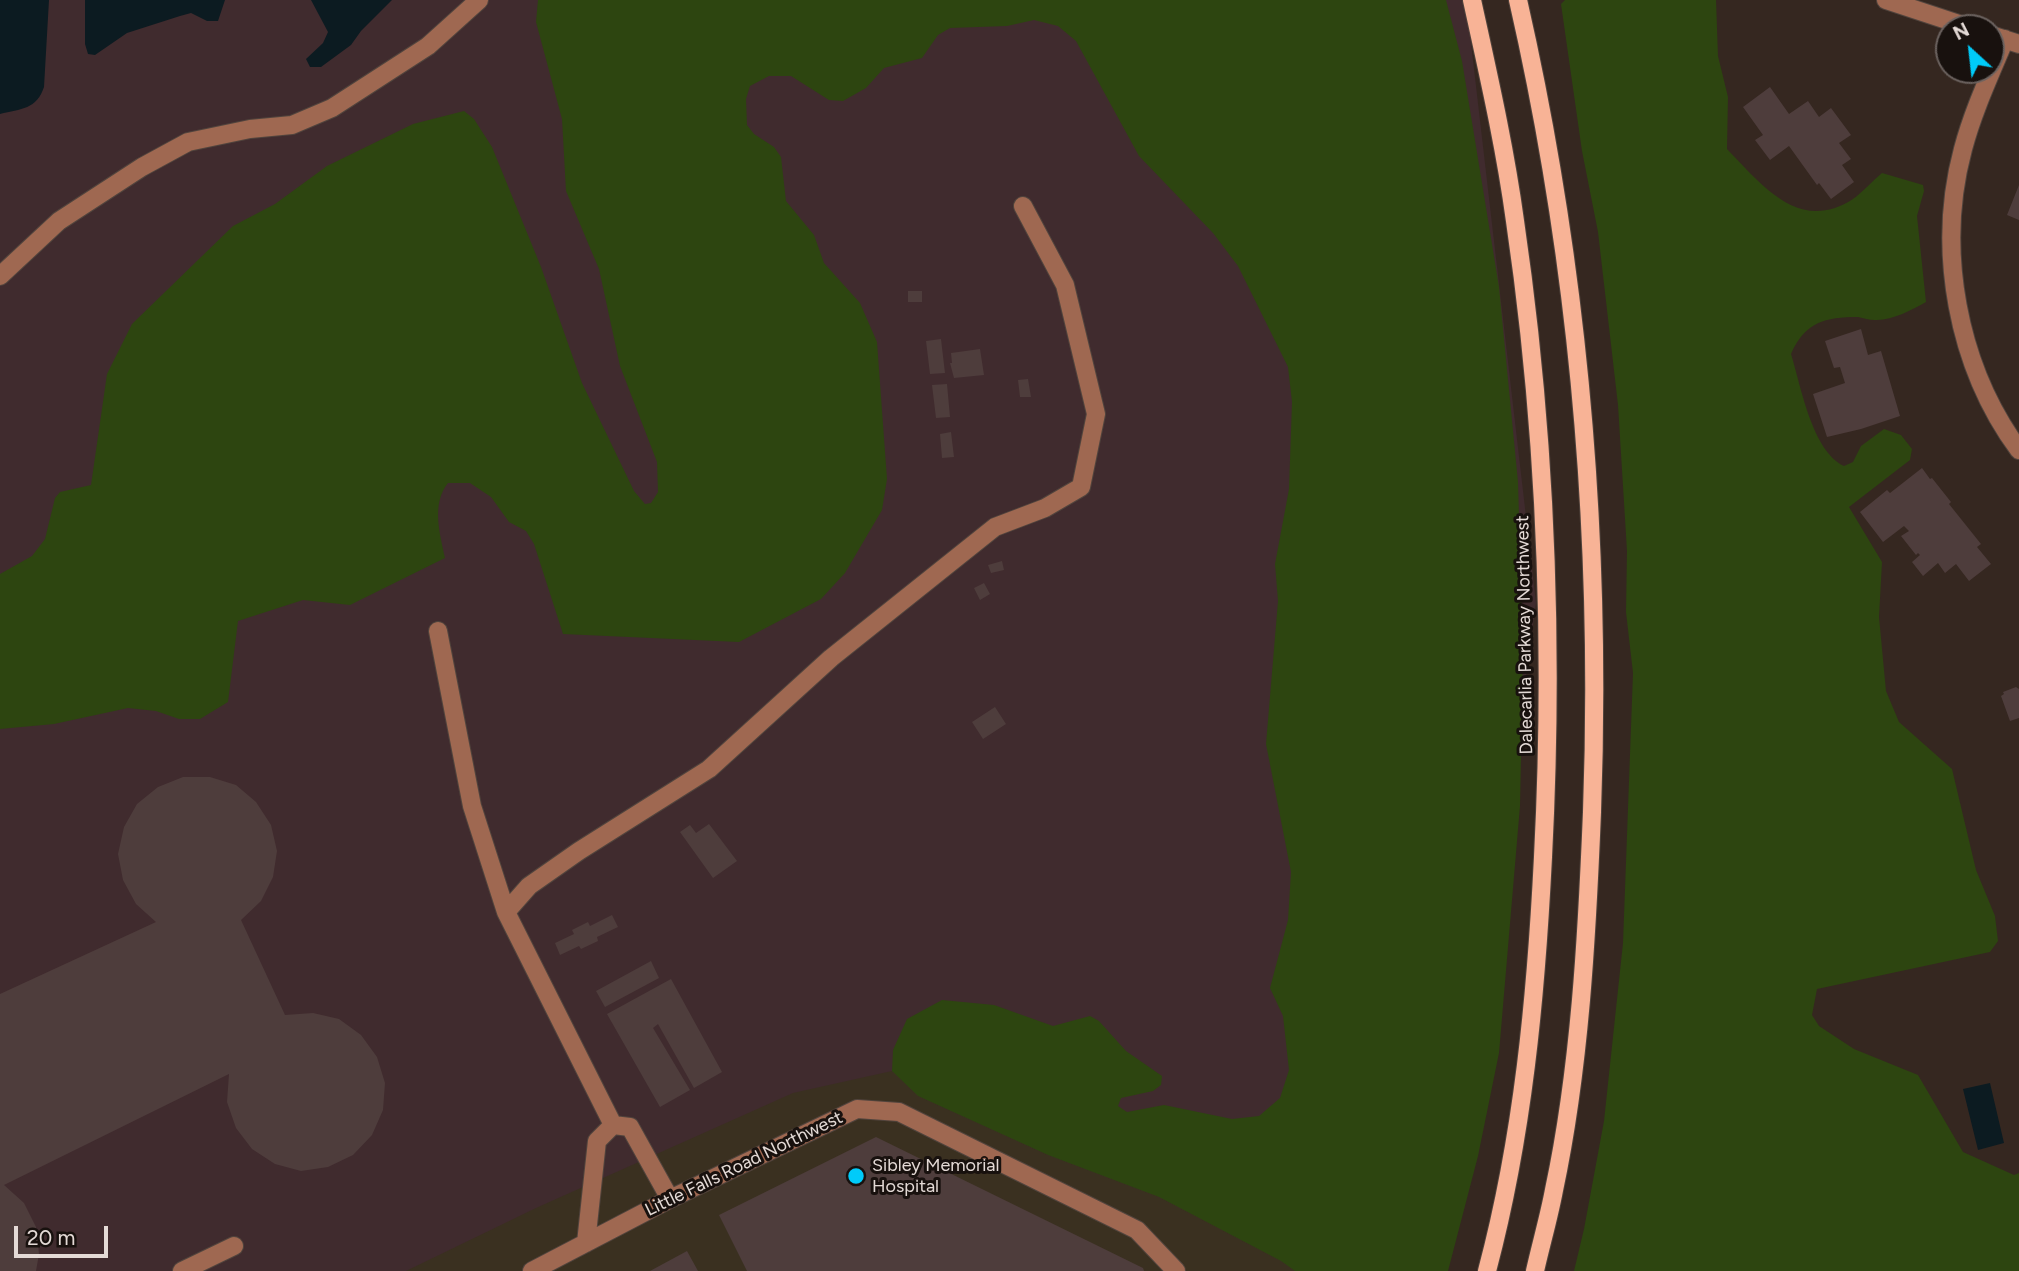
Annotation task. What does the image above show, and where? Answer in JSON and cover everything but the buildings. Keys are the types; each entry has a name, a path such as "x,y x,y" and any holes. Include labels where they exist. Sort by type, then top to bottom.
{"main road":[{"name":"Dalecarlia Parkway Northwest","path":"1472,0 1497,110 1528,318 1543,486 1549,672 1541,913 1528,1050 1510,1178 1487,1271"},
{"path":"1518,0 1548,141 1573,315 1589,485 1594,620 1593,783 1580,992 1560,1157 1535,1271"}],"street":[{"path":"0,276 59,221 142,167 188,142 250,129 292,124 332,108 428,46 480,0"},
{"path":"1886,0 1935,16"},
{"path":"1986,84 1963,150 1954,194 1952,239 1956,293 1970,350 1992,405 2019,450"},
{"path":"506,912 529,886 709,769 831,658 995,527 1045,508 1082,487 1096,414 1065,285 1023,206"},
{"path":"438,631 472,806 506,912 613,1125"},
{"name":"Little Falls Road Northwest","path":"532,1271 670,1199 857,1109 899,1112 1137,1230 1176,1271"},
{"path":"613,1125 630,1127 670,1199"},
{"path":"586,1243 597,1141 613,1125"},
{"path":"182,1271 234,1246"}],"shaded area":[{"path":"0,0 1466,0 1536,603 1444,1271 0,1271"},
{"path":"0,0 49,0 44,87 41,94 27,107 0,114"},
{"path":"85,0 225,0 218,21 207,21 191,13 180,16 127,33 95,55 88,54 85,44"},
{"path":"311,0 392,0 351,45 321,67 310,67 306,59 323,43 328,32"},
{"name":"Sibley Memorial Hospital","path":"892,1071 918,1096 1048,1155 1159,1197 1295,1271 406,1271 536,1208 793,1093"},
{"path":"1990,1083 2004,1143 1978,1150 1963,1089"}],"green space":[{"path":"538,0 1446,0 1462,61 1499,287 1518,482 1523,653 1520,806 1499,1053 1478,1156 1448,1271 1295,1271 1159,1197 1048,1155 918,1096 892,1071 893,1050 907,1019 942,1000 994,1005 1053,1026 1090,1016 1099,1021 1126,1051 1162,1076 1161,1085 1153,1091 1121,1098 1118,1106 1127,1112 1164,1105 1232,1119 1259,1116 1280,1098 1289,1070 1283,1016 1270,988 1288,920 1291,872 1266,744 1278,601 1275,564 1289,489 1292,402 1288,367 1238,266 1213,233 1139,156 1076,41 1058,26 1034,20 1007,26 950,28 938,35 922,58 884,68 866,88 843,101 829,100 791,76 769,76 750,86 746,99 747,125 754,134 774,147 781,157 786,201 814,235 824,263 860,303 877,342 887,479 882,510 845,573 821,599 739,642 563,634 534,544 526,531 509,522 491,497 470,483 448,483 438,510 445,558 350,605 303,600 238,621 228,702 200,719 179,719 156,711 128,708 54,724 0,729 0,574 32,556 45,539 55,498 60,492 91,485 107,374 132,324 233,226 275,204 327,166 413,124 464,111 474,119 492,147 541,267 582,383 634,491 645,504 651,503 658,492 657,462 620,366 599,269 566,191 562,119 536,22"},
{"path":"1565,0 1716,0 1718,56 1728,97 1727,149 1768,190 1783,201 1815,211 1834,208 1853,199 1882,173 1923,185 1924,191 1917,216 1926,302 1888,319 1846,317 1817,323 1803,335 1791,354 1809,416 1824,447 1833,458 1844,466 1853,462 1861,446 1884,429 1901,435 1912,449 1910,460 1849,507 1882,562 1879,617 1886,691 1899,722 1952,769 1976,870 1995,916 1998,941 1990,952 1817,989 1812,1015 1819,1026 1854,1049 1918,1075 1963,1152 2014,1175 2019,1173 2019,1271 1574,1271 1604,1121 1623,943 1633,673 1626,612 1627,551 1618,405 1598,232 1582,151 1561,4"}],"place":[{"name":"Sibley Memorial Hospital","path":"856,1176"}]}
